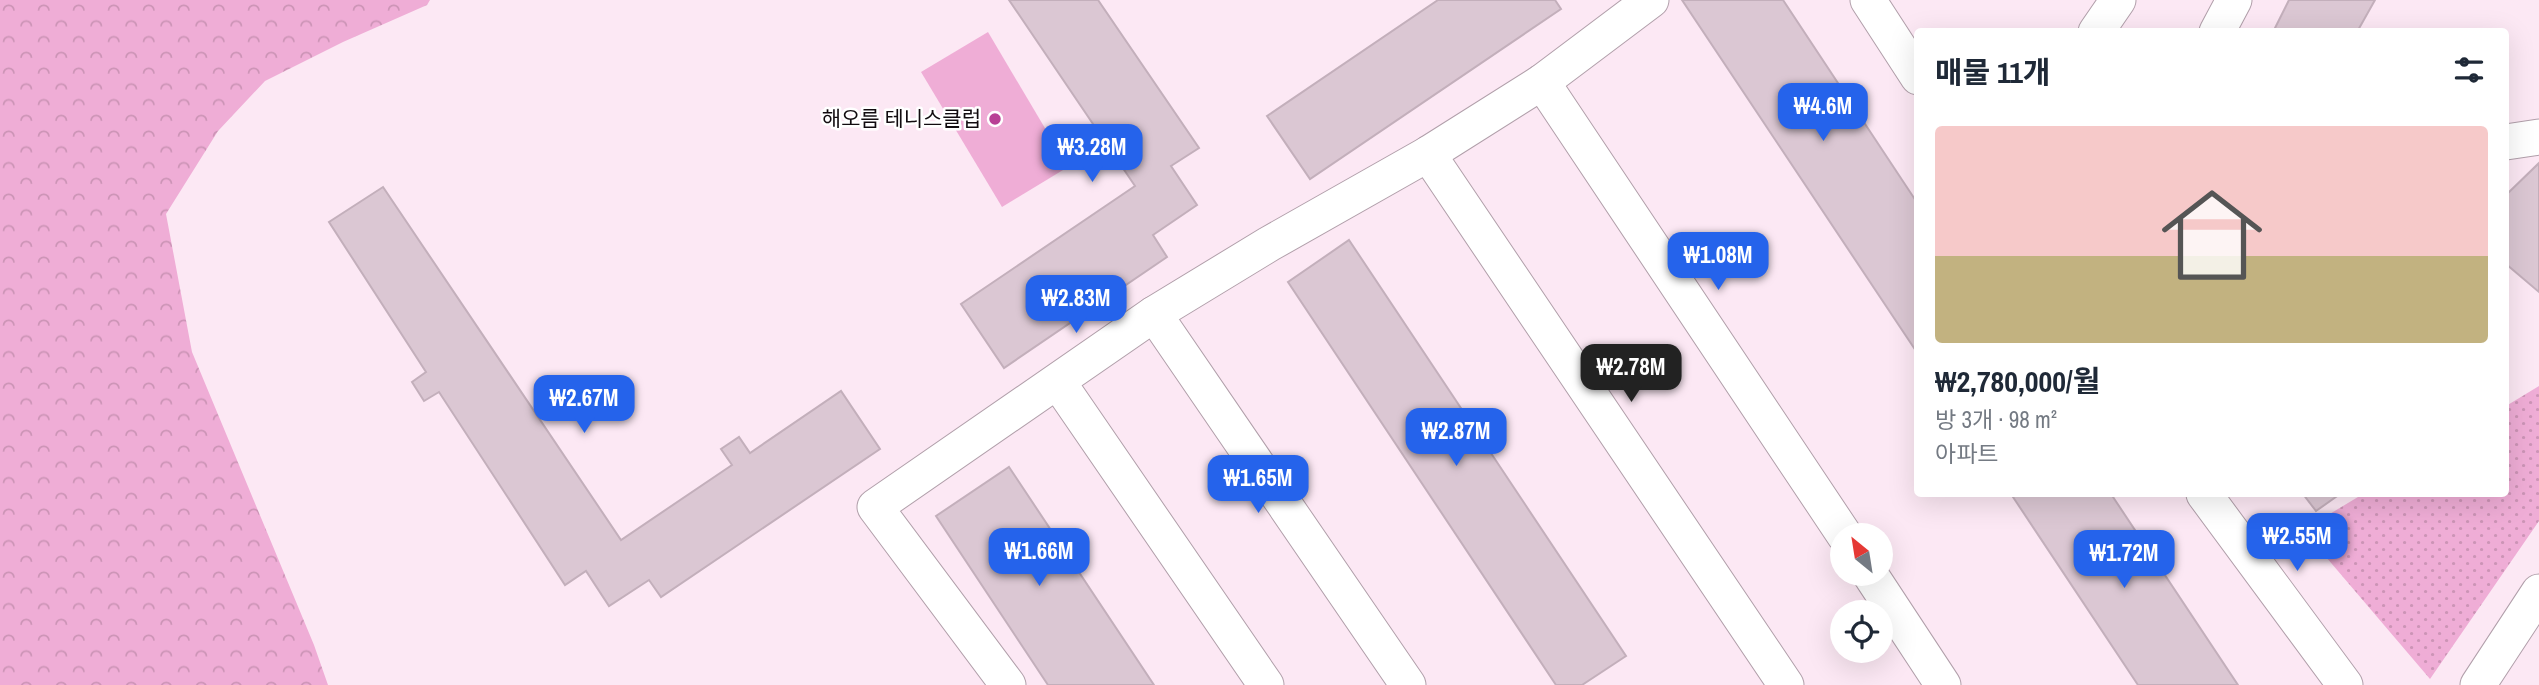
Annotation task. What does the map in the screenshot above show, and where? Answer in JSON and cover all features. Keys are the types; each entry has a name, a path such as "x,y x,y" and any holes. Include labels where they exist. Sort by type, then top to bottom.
{"street":[{"path":"1008,685 875,508 1154,314 1269,244 1428,154 1542,82 1651,0"},
{"path":"1868,0 1914,71"},
{"path":"2099,28 2118,0"},
{"path":"2219,28 2234,0"},
{"path":"1542,82 1836,523"},
{"path":"2509,141 2539,136"},
{"path":"1428,154 1786,685"},
{"path":"1154,314 1408,685"},
{"path":"1058,382 1266,685"},
{"path":"2206,497 2345,685"},
{"path":"1878,586 1943,685"},
{"path":"2478,685 2539,592"}],"green space":[{"path":"0,0 430,0 427,5 343,42 265,81 218,131 166,214 192,352 314,645 328,685 0,685"},
{"name":"해오름 테니스클럽","path":"988,32 1068,167 1002,207 921,72"},
{"path":"2539,386 2539,521 2430,679 2303,530 2358,497 2509,497 2509,404"}],"building":[{"path":"1009,0 1098,0 1199,148 1171,166 1197,205 1153,235 1167,257 1004,368 961,304 1135,186"},
{"path":"1438,0 1555,0 1561,9 1310,179 1267,116"},
{"path":"1682,0 1783,0 1914,198 1914,348"},
{"path":"2289,0 2375,0 2359,28 2275,28"},
{"path":"2539,163 2539,292 2509,267 2509,192"},
{"path":"383,187 621,540 732,465 721,449 739,437 750,453 841,391 880,449 661,597 649,580 609,606 586,571 565,585 439,392 424,401 412,382 426,372 329,222"},
{"path":"1349,240 1626,656 1582,685 1556,685 1288,282"},
{"path":"1009,467 1154,685 1048,685 936,516"},
{"path":"2013,497 2113,497 2238,685 2138,685"},
{"path":"2305,497 2336,497 2316,511"}],"place":[{"name":"해오름 테니스클럽","path":"995,119"}]}
